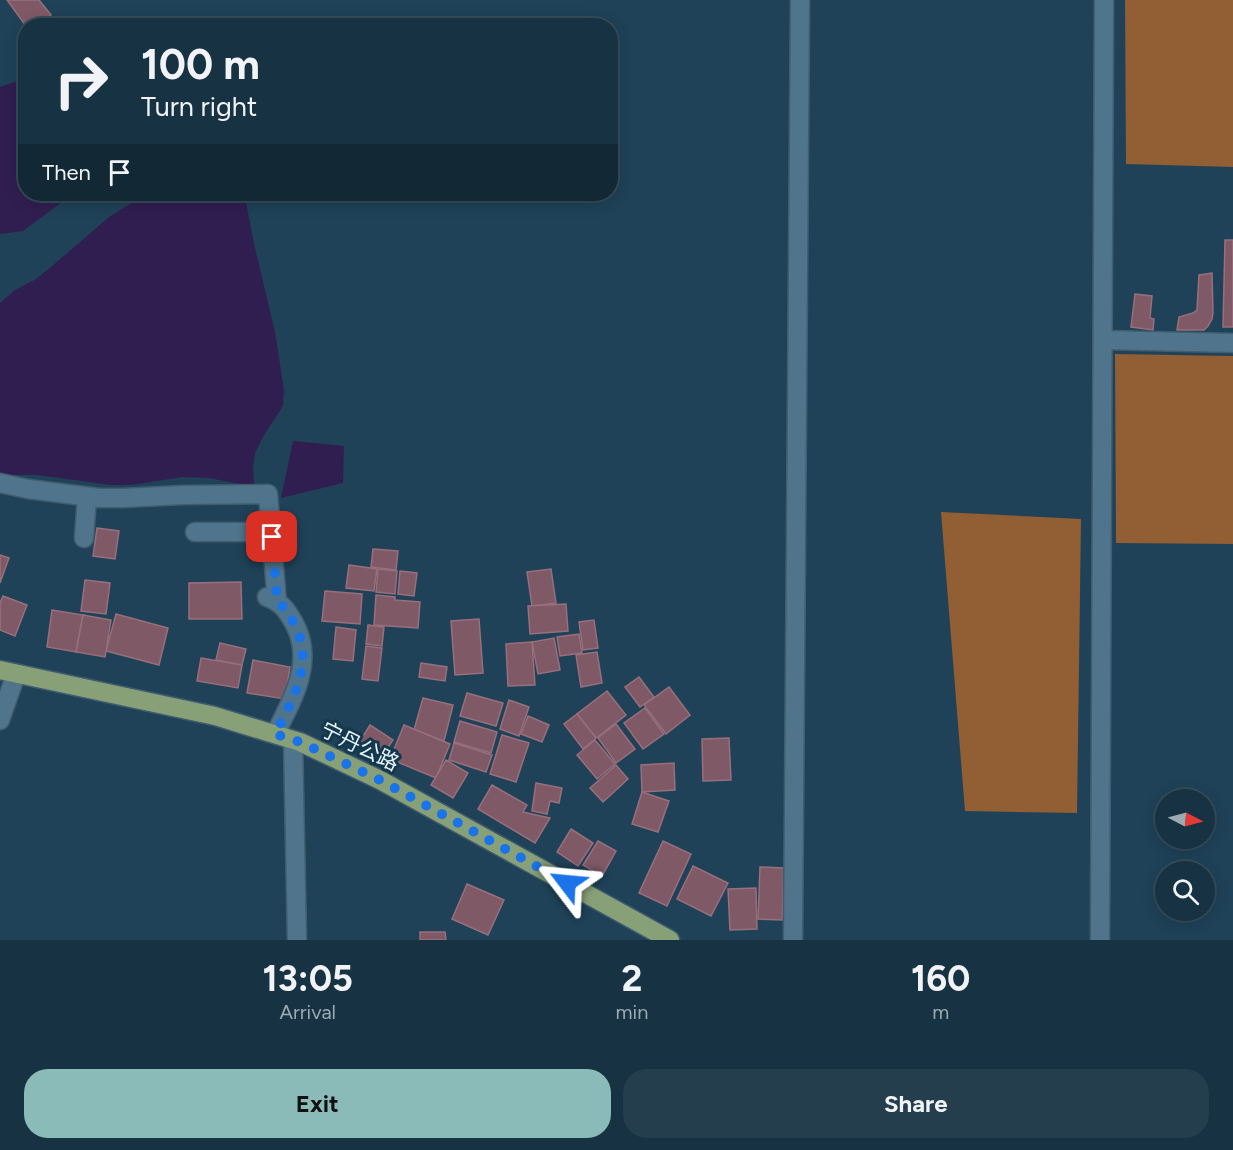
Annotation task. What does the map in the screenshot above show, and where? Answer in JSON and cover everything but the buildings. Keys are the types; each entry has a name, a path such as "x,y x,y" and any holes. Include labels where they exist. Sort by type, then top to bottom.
{"main road":[{"name":"宁丹公路","path":"8,672 215,716 293,740 380,780 670,940"}],"street":[{"path":"793,940 800,0"},
{"path":"1100,940 1104,0"},
{"path":"1102,340 1233,343"},
{"path":"0,483 87,497 268,494 277,602"},
{"path":"84,538 87,497"},
{"path":"195,532 262,532 267,597 281,604 288,613 297,628 302,643 302,672 291,702 275,734"},
{"path":"0,720 8,672"},
{"path":"293,740 297,940"}],"shaded area":[{"path":"1125,0 1233,0 1233,167 1126,164"},
{"path":"18,82 18,201 64,201 23,231 0,234 0,87"},
{"path":"135,201 246,201 275,332 284,390 283,406 255,453 254,483 251,486 208,478 183,477 131,485 111,485 37,475 0,477 0,303 15,290 36,279 109,217"},
{"path":"1115,354 1233,356 1233,544 1116,543"},
{"path":"293,441 344,446 343,483 281,498"},
{"path":"941,512 1081,519 1077,813 965,811"}],"route":[{"path":"272,537 277,602 288,613 297,628 302,643 303,661 302,672 291,702 275,734 300,742 380,780 567,883"}]}
